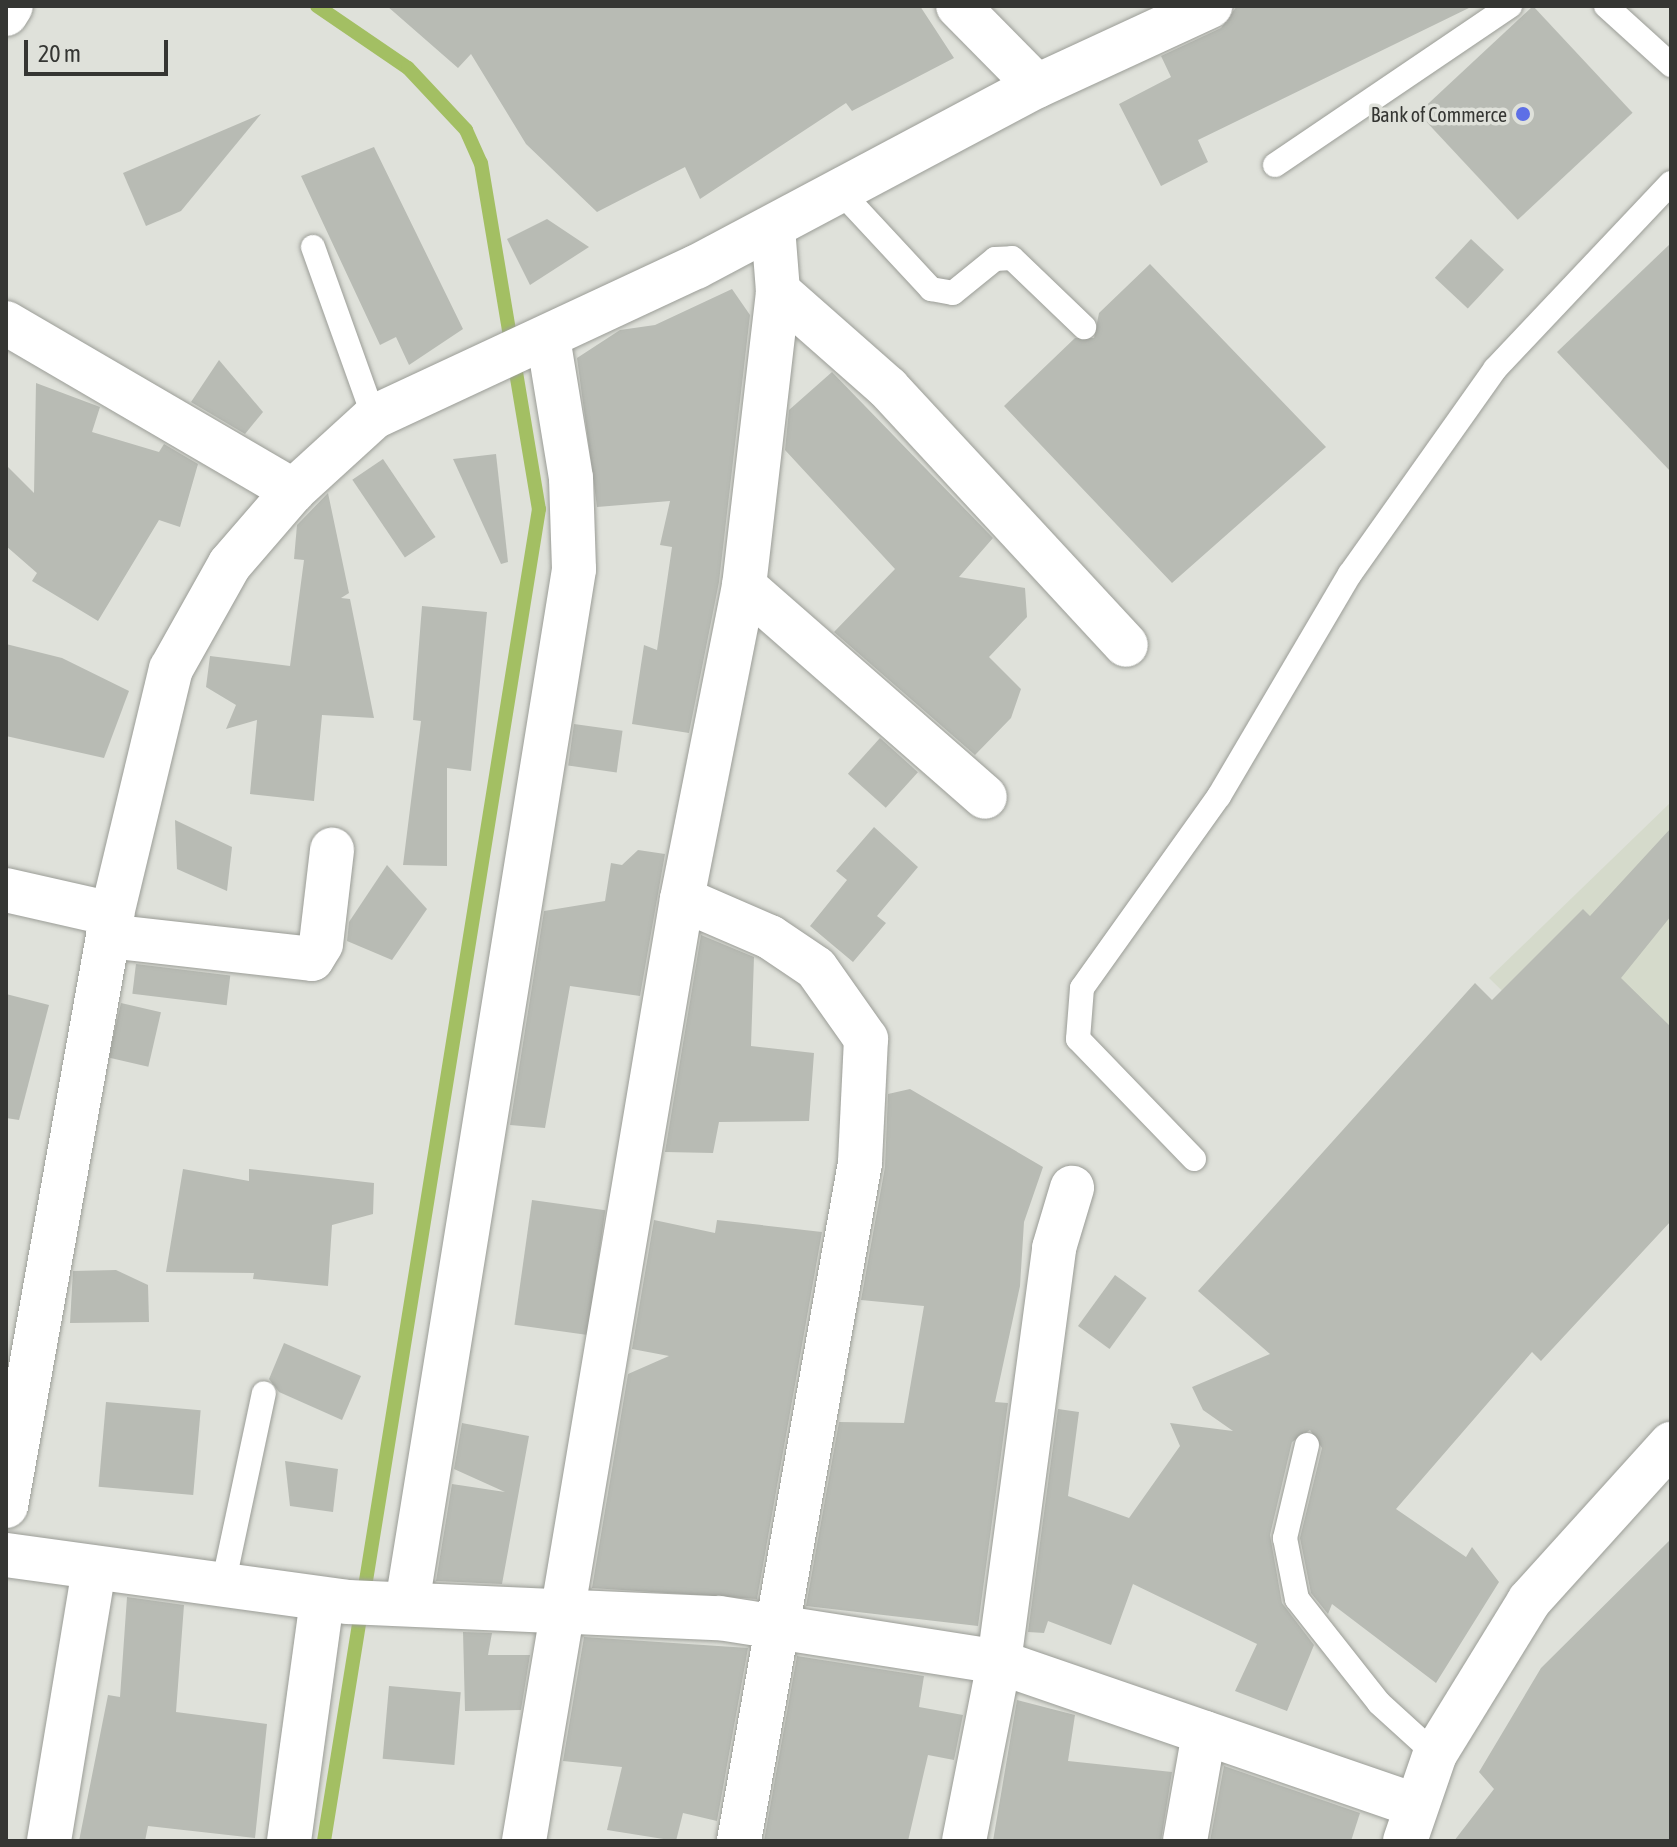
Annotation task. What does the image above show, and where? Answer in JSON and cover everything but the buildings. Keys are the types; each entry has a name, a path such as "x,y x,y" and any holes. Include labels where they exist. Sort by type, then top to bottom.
{"street":[{"path":"6,14 11,6"},
{"path":"958,6 1037,86"},
{"path":"6,1506 110,925 171,669 230,564 293,491 374,417 773,227 1037,86 1210,6"},
{"path":"524,1841 682,899 744,586 778,291 773,227"},
{"path":"778,291 888,388 1126,645"},
{"path":"6,323 293,491"},
{"path":"399,1604 574,569 571,478 526,347"},
{"path":"744,586 985,797"},
{"path":"6,890 110,925 312,959 321,944 332,850"},
{"path":"682,899 770,937 816,968 866,1039 860,1163 739,1841"},
{"path":"964,1841 999,1662 1054,1248 1072,1188"},
{"path":"6,1555 222,1590 334,1601 562,1611 776,1626 999,1662 1204,1733 1409,1822 1435,1754 1529,1601 1671,1444"},
{"path":"49,1841 94,1568"},
{"path":"289,1841 334,1601"},
{"path":"1185,1841 1204,1733"}],"lane":[{"path":"1275,165 1510,6"},
{"path":"1606,6 1671,65"},
{"path":"1194,1159 1078,1039 1074,1015 1082,988 1219,796 1350,574 1495,369 1671,183"},
{"path":"840,191 931,289 953,293 995,259 1012,258 1084,327"},
{"path":"313,247 374,417"},
{"path":"222,1590 264,1393"},
{"path":"1307,1445 1285,1538 1297,1599 1379,1703 1435,1754"}],"shaded area":[{"path":"1671,802 1671,1156 1489,978"}],"waterway":[{"path":"317,6 408,68 466,130 481,163 539,509 324,1841"}],"place":[{"name":"Bank of Commerce","path":"1523,114"}]}
